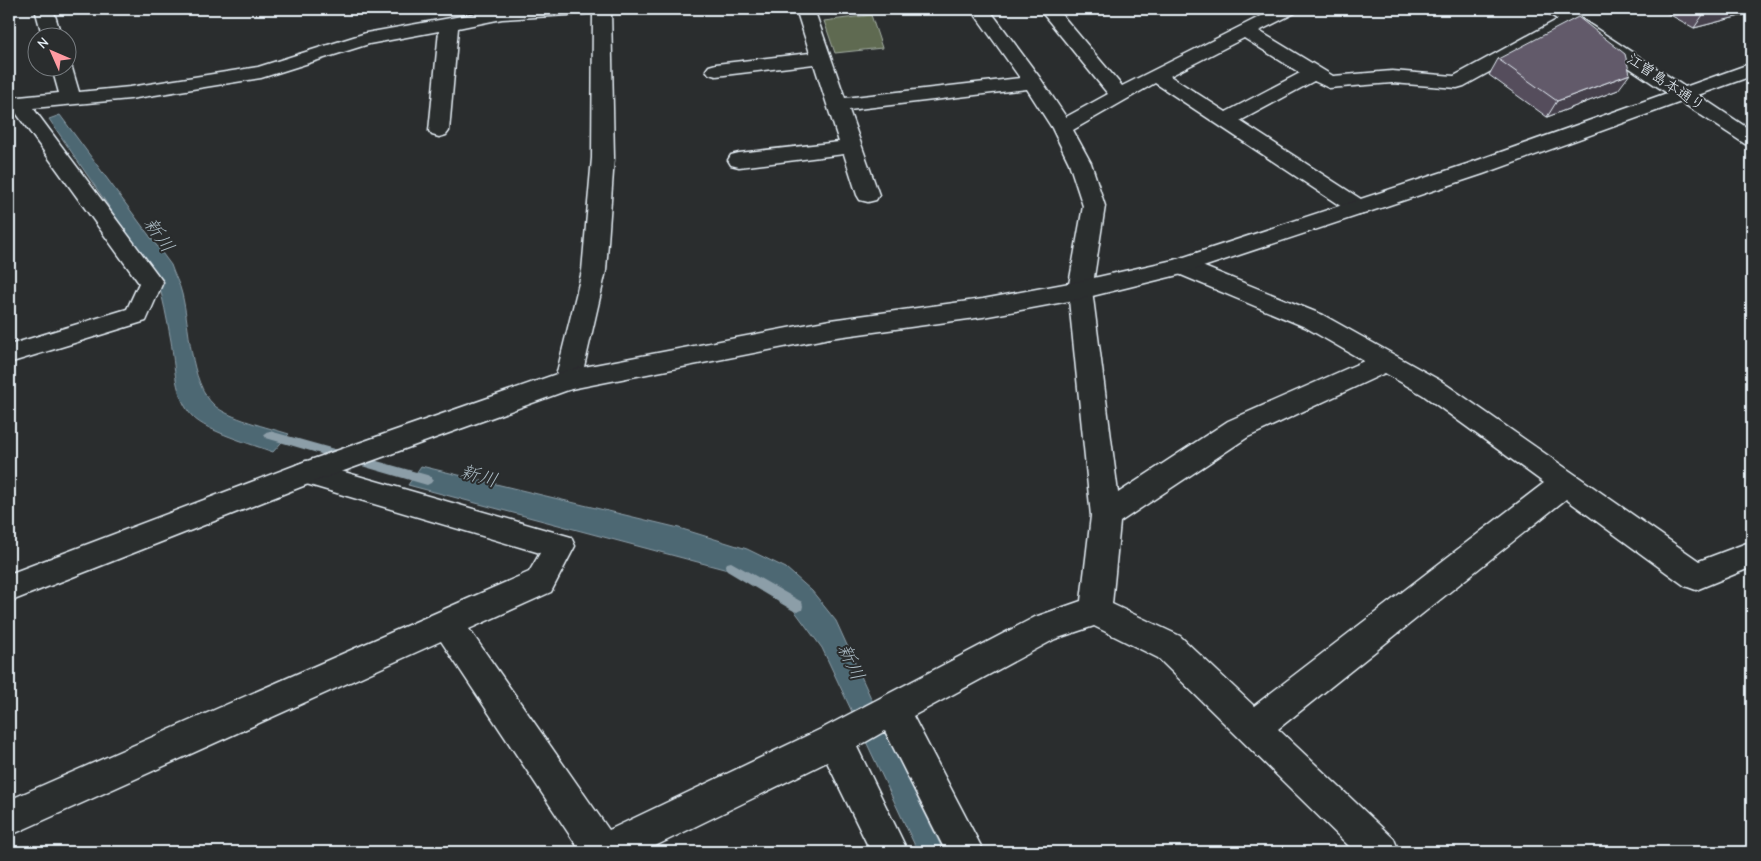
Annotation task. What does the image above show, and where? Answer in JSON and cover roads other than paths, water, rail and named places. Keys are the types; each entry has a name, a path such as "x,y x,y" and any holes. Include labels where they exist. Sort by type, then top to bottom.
{"street":[{"path":"44,9 50,28"},
{"path":"14,103 130,93 261,72 366,39 449,24 501,11 584,9"},
{"path":"568,380 594,271 603,158 602,9"},
{"path":"805,9 868,195"},
{"path":"980,9 1033,82 1062,128 1080,162 1094,206 1080,290 1106,516 1096,611"},
{"path":"1048,9 1119,95"},
{"path":"1062,128 1156,75 1289,9"},
{"name":"江曽島本通り","path":"1554,9 1752,140"},
{"path":"1245,31 1329,82 1392,77 1458,82 1572,20"},
{"path":"440,131 449,24"},
{"path":"716,70 821,57"},
{"path":"9,588 306,473 568,380 830,329 983,308 1080,290 1182,266 1475,170 1752,69"},
{"path":"1226,120 1315,73"},
{"path":"1156,75 1359,208"},
{"path":"65,78 71,98"},
{"path":"838,105 1033,82"},
{"path":"9,354 137,315 151,282 14,103"},
{"path":"739,160 852,147"},
{"path":"1182,266 1314,321 1432,388 1696,576 1752,554"},
{"path":"1106,516 1238,429 1386,362"},
{"path":"9,818 540,582 560,546 306,473"},
{"path":"1252,728 1565,483"},
{"path":"448,624 603,852 835,740 1046,626 1096,611 1169,648 1381,852"},
{"path":"892,710 966,852"},
{"path":"835,740 890,852"}],"water":[{"path":"60,115 171,265 182,294 195,368 206,395 220,410 249,422 289,434 273,452 208,427 193,417 187,409 176,381 169,333 157,277 49,119"},
{"path":"421,466 679,528 747,549 786,568 812,591 836,621 905,773 944,852 918,852 822,648 797,614 775,589 759,579 724,569 408,485"}],"waterway":[{"name":"新川","path":"270,435 427,480"},
{"name":"新川","path":"731,567 797,606"}]}
